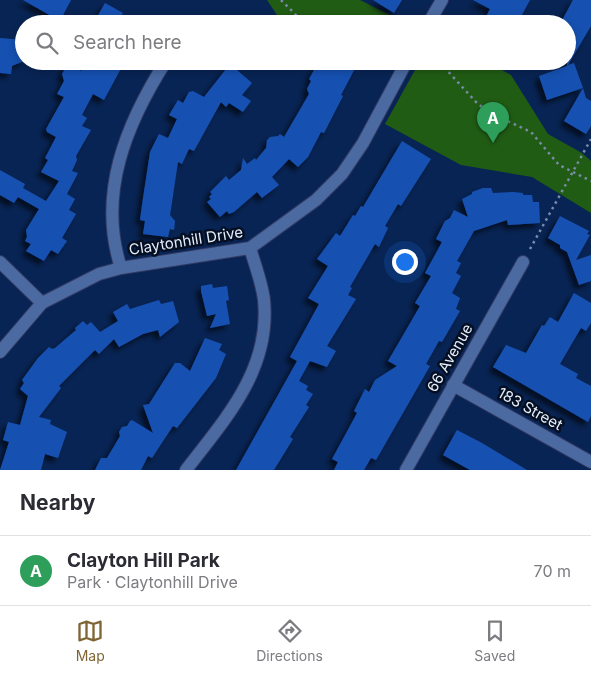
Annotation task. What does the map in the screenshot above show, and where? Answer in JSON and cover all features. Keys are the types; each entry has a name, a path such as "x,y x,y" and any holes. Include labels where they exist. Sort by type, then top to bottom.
{"street":[{"path":"433,15 442,0"},
{"path":"121,268 115,250 112,219 112,192 116,165 125,137 161,70"},
{"name":"Claytonhill Drive","path":"0,352 42,303 99,274 121,268 250,248 316,200 342,174 363,143 402,70"},
{"path":"186,470 241,399 253,375 261,349 264,325 264,300 250,248"},
{"path":"0,262 42,303"},
{"name":"66 Avenue","path":"406,470 523,262"},
{"name":"183 Street","path":"453,385 591,462"}],"path":[{"path":"281,0 295,15"},
{"path":"446,70 488,112 531,132 559,165 591,181"},
{"path":"530,249 591,139"}],"green space":[{"path":"267,0 360,0 390,15 277,15"},
{"path":"415,70 502,70 511,75 548,134 582,153 591,161 591,213 532,177 461,165 385,124"}],"building":[{"path":"23,0 71,0 63,15 49,15"},
{"path":"373,0 402,0 394,13"},
{"path":"473,0 530,0 522,15 487,15 490,9"},
{"path":"573,0 591,0 591,26 576,51 576,15 565,15"},
{"path":"105,3 123,13 122,15 98,15"},
{"path":"0,38 15,39 15,65 12,66 11,74 0,73"},
{"path":"576,69 583,88 547,100 539,76 556,70"},
{"path":"64,70 120,70 104,100 93,94 82,115 87,118 82,126 91,130 76,156 77,160 72,171 78,173 67,194 75,199 69,210 76,214 62,238 67,241 58,254 51,250 44,261 26,251 31,244 25,241 27,237 26,230 39,209 18,197 14,203 0,195 0,170 25,184 23,188 46,201 59,181 41,172 48,160 45,158 56,137 47,132 46,129 64,97 57,94 64,81 62,74"},
{"path":"225,70 237,70 252,83 242,95 251,101 243,112 229,103 226,107 221,102 194,151 189,149 182,164 178,162 170,215 175,221 174,230 170,229 168,237 143,234 145,221 140,220 150,152 159,134 168,138 177,119 169,115 178,100 183,103 189,92 193,91 204,97"},
{"path":"314,70 354,70 324,133 321,132 308,157 298,167 289,159 272,177 279,185 262,198 257,192 234,212 229,214 227,211 220,217 207,202 211,199 209,197 212,194 210,192 226,176 229,180 241,170 243,158 247,164 255,158 256,160 266,148 267,140 270,137 280,134 284,137 309,94 307,89 311,81 309,79"},
{"path":"583,88 586,98 591,101 591,126 586,134 564,121"},
{"path":"402,141 431,159 401,206 398,204 385,226 388,228 379,247 375,244 350,287 352,288 348,295 356,299 327,346 336,351 327,367 310,361 299,381 308,386 306,390 313,394 306,405 309,407 290,437 293,439 274,470 236,470 297,361 290,357 319,304 308,298 328,266 317,259 336,233 340,236 353,215 355,216 361,206 363,207"},
{"path":"483,188 491,188 493,193 513,192 532,195 533,202 539,202 540,223 508,225 507,220 474,231 457,261 461,263 456,273 461,276 452,293 460,298 456,309 460,311 442,342 439,341 426,364 430,366 376,460 371,458 364,470 334,470 338,462 332,459 357,413 354,411 365,389 369,392 375,380 397,366 388,361 420,306 415,303 431,276 425,273 442,242 436,239 445,221 450,218 454,210 468,217 462,199 472,194 472,192"},
{"path":"560,216 589,231 587,234 590,235 576,260 591,255 591,281 579,285 567,252 548,238"},
{"path":"212,284 213,288 227,286 229,300 226,301 230,324 210,328 216,314 207,316 201,286"},
{"path":"574,293 591,303 591,323 586,331 581,328 560,364 578,374 576,378 591,386 591,416 588,422 493,367 506,345 526,353 542,325 544,326 550,317 558,322"},
{"path":"159,300 161,304 173,301 179,322 160,337 158,330 143,334 119,347 114,339 99,354 95,350 59,386 61,388 39,417 51,420 50,424 67,432 58,458 45,454 41,470 0,470 9,442 3,440 8,422 20,425 28,396 20,389 24,383 22,380 38,358 49,347 55,348 76,330 75,328 83,321 87,325 91,322 100,332 118,321 113,312 127,304 130,309"},
{"path":"205,338 222,344 219,350 226,354 216,378 177,428 173,426 152,458 148,456 141,470 95,470 101,458 107,458 120,436 119,432 122,427 127,426 130,421 132,420 153,433 143,405 149,404 175,363 180,363 190,371"},
{"path":"457,430 527,470 470,470 443,455"}],"place":[{"name":"Clayton Hill Park","path":"493,143"}]}
